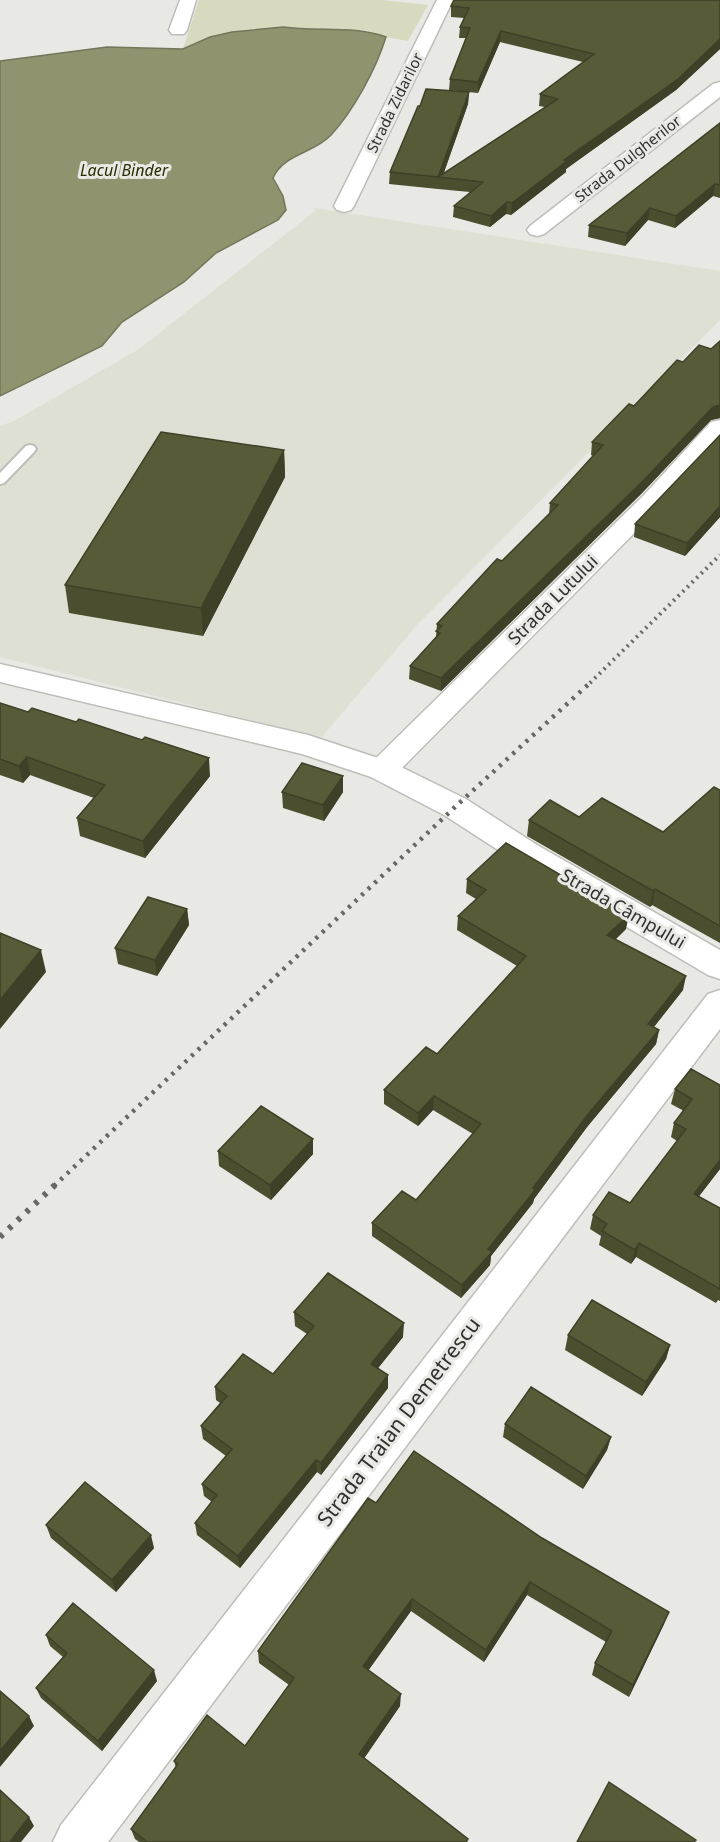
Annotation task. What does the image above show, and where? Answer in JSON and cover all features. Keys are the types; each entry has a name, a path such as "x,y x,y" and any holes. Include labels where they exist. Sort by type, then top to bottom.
{"street":[{"path":"178,30 189,0"},
{"name":"Strada Zidarilor","path":"344,206 445,0"},
{"name":"Strada Dulgherilor","path":"537,230 720,88"},
{"name":"Strada Lutului","path":"382,770 653,500 720,427"},
{"name":"Strada Câmpului","path":"0,673 308,745 382,770 455,807 526,852 720,966"},
{"name":"Strada Traian Demetrescu","path":"78,1842 720,1003"}],"lane":[{"path":"0,480 30,449"}],"shaded area":[{"path":"199,0 382,0 428,5 408,41 366,30 310,31 283,27 232,32 183,49"},
{"path":"315,208 720,271 720,320 417,625 321,738 0,657 0,426 14,421 139,349 315,211"}],"water":[{"name":"Lacul Binder","path":"283,27 361,31 386,37 363,89 340,125 317,146 284,164 273,178 283,196 286,210 278,220 216,253 184,282 122,322 102,346 0,396 0,61 107,47 183,49 210,37 232,32"}],"building":[{"path":"454,0 720,0 720,39 678,79 564,160 567,161 512,203 507,202 491,216 454,206 483,182 438,177 558,99 540,94 594,54 501,31 478,82 450,79 470,28 460,27 469,8 451,6"},
{"path":"426,89 469,92 438,177 390,172 418,106 420,106"},
{"path":"720,123 720,185 715,184 676,216 650,208 627,233 589,225"},
{"path":"720,341 720,405 713,407 644,480 441,678 410,666 440,633 436,631 442,626 437,624 497,559 502,561 558,505 550,503 603,445 592,442 629,404 634,406 677,360 683,362 699,345 711,349"},
{"path":"161,432 284,450 201,608 65,585"},
{"path":"720,435 720,506 687,543 635,524"},
{"path":"0,703 28,712 32,708 76,722 79,719 142,740 145,737 209,758 143,841 77,818 105,785 27,757 19,766 0,759"},
{"path":"302,763 343,776 323,805 282,792"},
{"path":"714,787 720,790 720,926 655,889 653,891 529,820 550,800 579,817 602,798 663,832"},
{"path":"506,843 629,915 607,935 686,976 648,1024 659,1030 589,1113 533,1188 535,1190 488,1249 492,1252 462,1285 372,1223 402,1191 416,1200 481,1124 434,1096 418,1113 384,1090 426,1047 437,1054 526,956 458,916 486,890 467,879"},
{"path":"148,897 187,909 155,960 115,948"},
{"path":"0,933 41,950 0,1000"},
{"path":"691,1069 720,1085 720,1160 694,1194 720,1208 720,1289 639,1243 635,1250 602,1231 607,1224 593,1215 609,1192 630,1203 686,1129 674,1123 692,1099 675,1089"},
{"path":"261,1106 313,1139 270,1185 218,1151"},
{"path":"328,1273 404,1323 371,1364 388,1375 321,1463 316,1460 238,1556 195,1523 217,1495 202,1484 232,1449 201,1426 227,1396 215,1387 243,1354 273,1374 314,1326 294,1312"},
{"path":"592,1300 670,1345 646,1382 568,1335"},
{"path":"531,1387 611,1437 586,1476 505,1424"},
{"path":"414,1451 542,1538 669,1612 633,1685 595,1663 612,1631 530,1582 486,1650 412,1599 363,1666 401,1694 359,1754 468,1839 466,1842 147,1842 131,1829 178,1764 174,1761 207,1715 245,1746 294,1678 258,1651 368,1498 376,1503"},
{"path":"85,1482 151,1535 112,1580 46,1525"},
{"path":"73,1603 154,1670 98,1741 36,1688 67,1653 46,1635"},
{"path":"0,1691 29,1716 0,1751"},
{"path":"609,1782 696,1840 694,1842 577,1842"},
{"path":"0,1790 29,1817 10,1842 0,1842"}],"railway":[{"path":"590,683 720,555"},
{"path":"54,1186 455,807 592,681"},
{"path":"0,1237 55,1185"}]}
